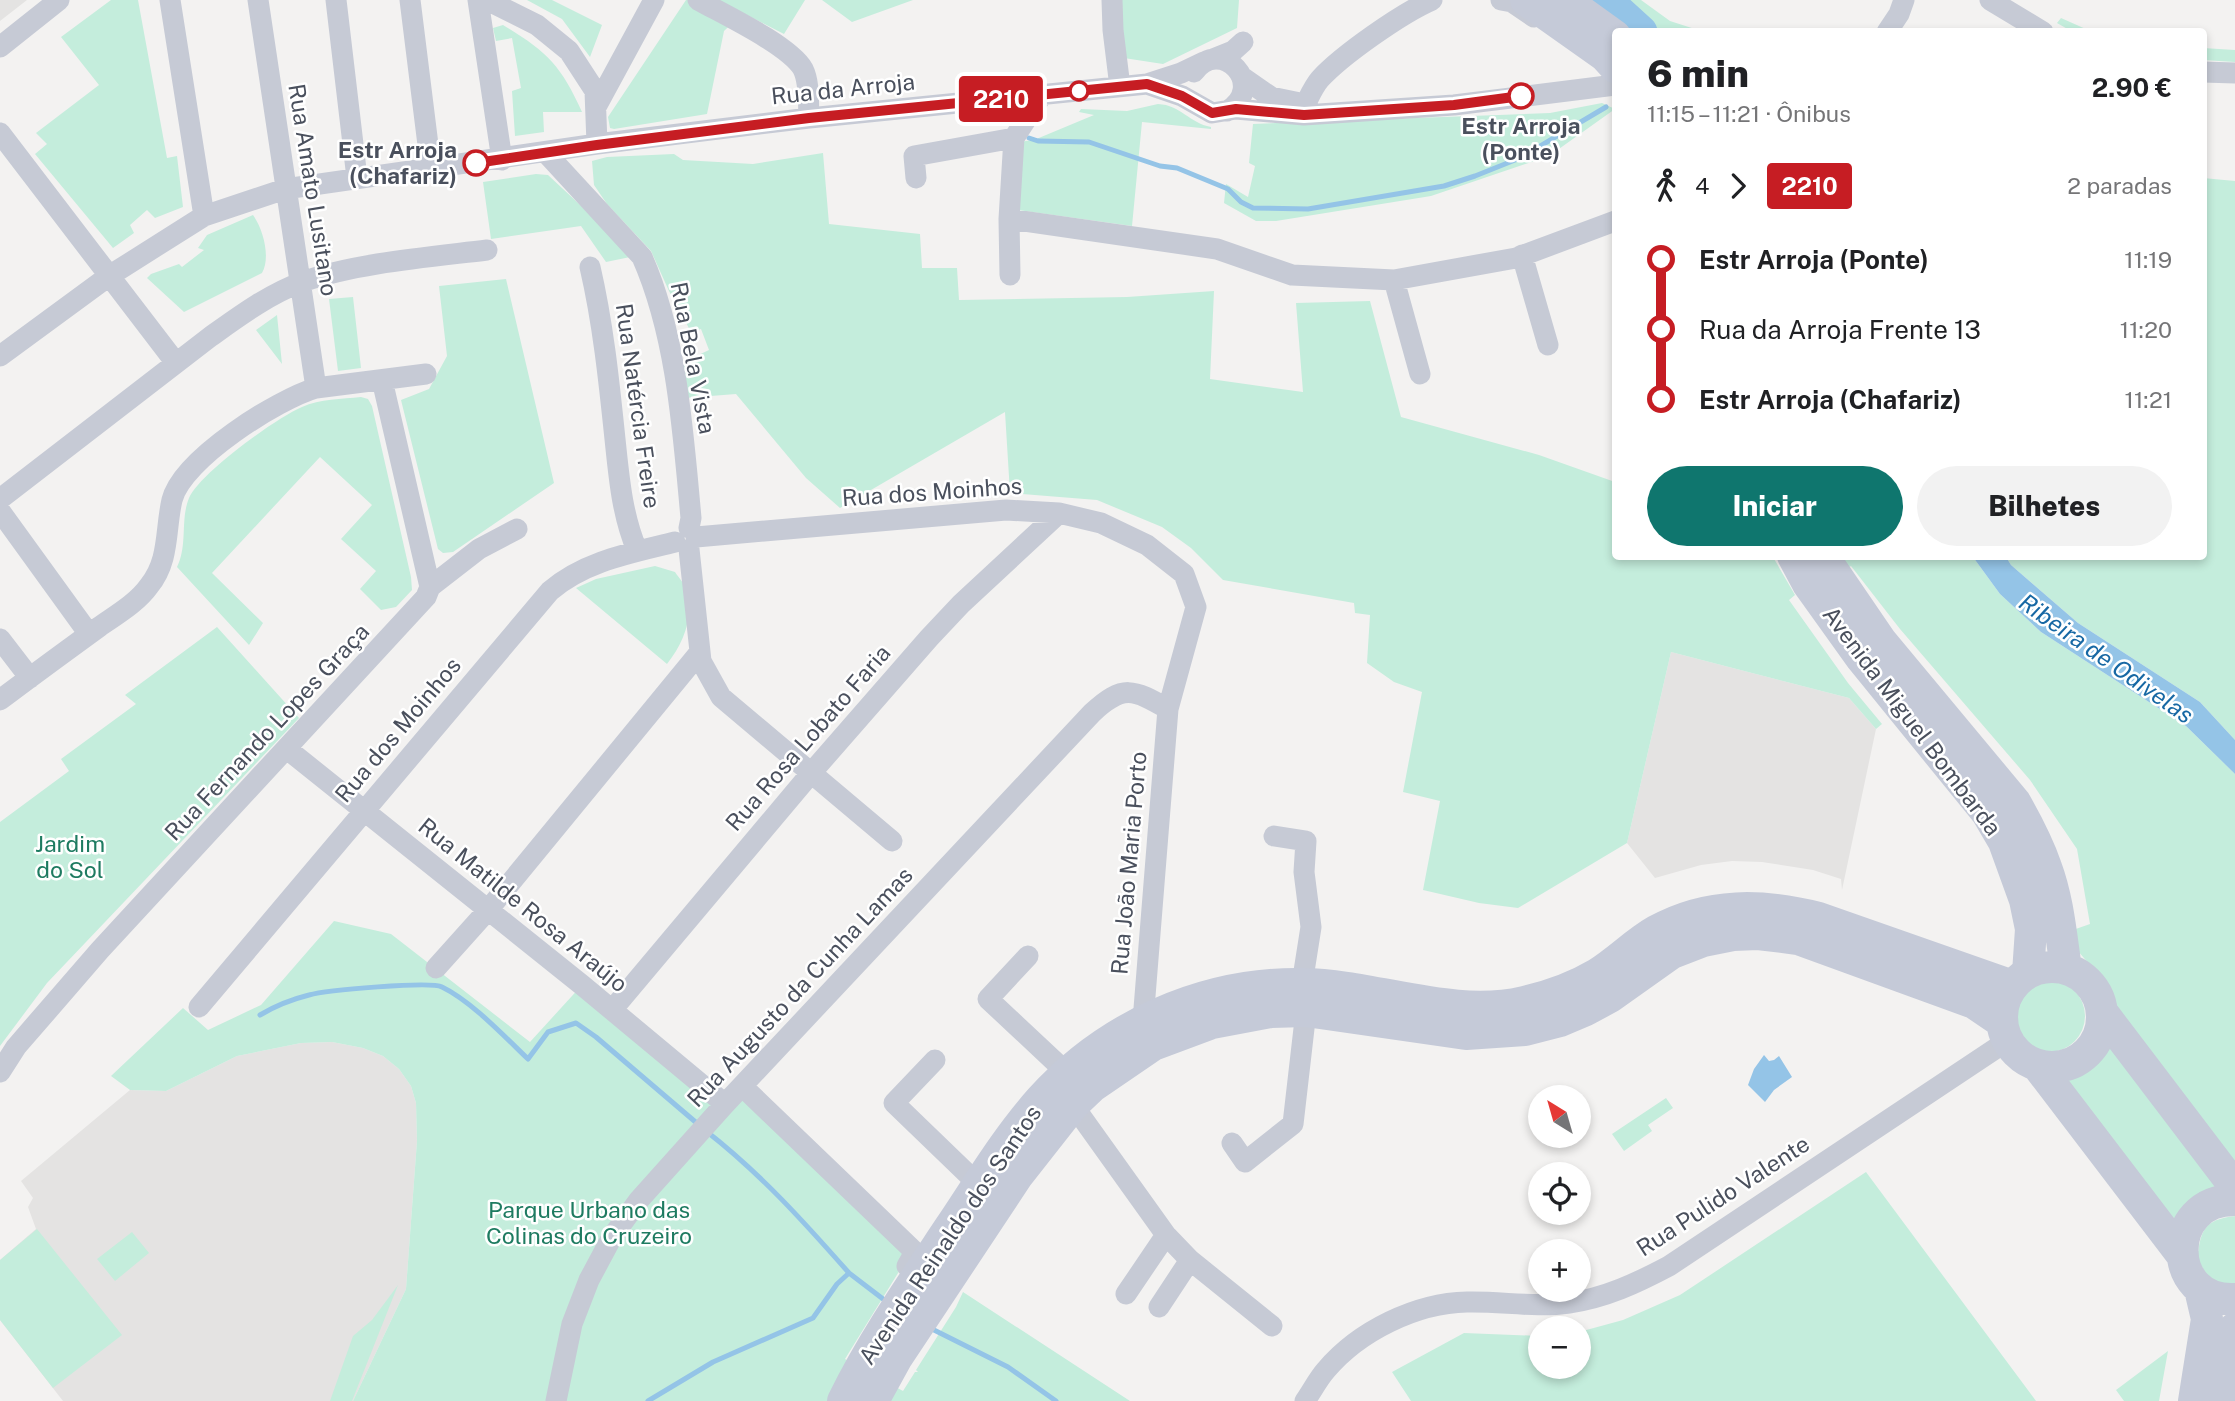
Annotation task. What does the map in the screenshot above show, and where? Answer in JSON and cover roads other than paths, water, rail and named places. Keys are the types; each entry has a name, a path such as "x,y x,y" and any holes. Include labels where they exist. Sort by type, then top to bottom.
{"main road":[{"path":"1525,0 1612,63"},
{"path":"1565,0 1612,34"},
{"name":"Avenida Miguel Bombarda","path":"1795,560 1808,584 1861,658 1993,822 2017,874 2031,929 2021,979"},
{"name":"Avenida Miguel Bombarda","path":"1826,560 1881,641 2015,802 2046,867 2055,900 2066,969"},
{"name":"Avenida Reinaldo dos Santos","path":"924,1283 1018,1175 1073,1105 1101,1080 1153,1045 1212,1023 1271,1012 1334,986 1452,1005 1503,1006 1520,1003 1575,986 1597,974 1656,931 1679,921 1710,911 1749,906 1787,909 2021,979"},
{"name":"Avenida Reinaldo dos Santos","path":"843,1401 884,1352 979,1185 1011,1137 1040,1101 1067,1073 1102,1046 1143,1021 1207,997 1237,990 1304,998 1466,1034 1525,1030 1560,1021 1598,1004 1672,953 1703,941 1732,935 1758,934 1798,939 1974,1003 2005,1032"},
{"path":"2037,1065 2066,1065 2084,1056 2096,1041 2102,1022 2102,1012 2091,985 2066,969 2040,968 2021,979 2006,997 2005,1032 2015,1051 2037,1065 2182,1255"},
{"path":"2102,1012 2235,1187"},
{"path":"2194,1401 2207,1319 2200,1289 2185,1268 2182,1255 2184,1235 2193,1218 2208,1206 2235,1200"},
{"path":"2200,1289 2212,1296 2235,1299"},
{"path":"2221,1401 2235,1328"},
{"name":"Avenida Reinaldo dos Santos","path":"873,1401 884,1352"}],"street":[{"path":"0,47 59,0"},
{"path":"170,0 204,216"},
{"name":"Rua Amato Lusitano","path":"258,0 316,388"},
{"path":"335,0 357,178"},
{"path":"410,0 431,169"},
{"path":"478,0 502,160"},
{"path":"488,0 537,25 569,51 595,91 597,145"},
{"path":"596,107 654,0"},
{"path":"698,0 759,33 795,60 803,70 807,82 809,118"},
{"path":"1112,0 1120,87"},
{"path":"1306,103 1320,80 1340,61 1393,23 1433,0"},
{"path":"1501,0 1511,2 1555,31 1612,74"},
{"path":"1889,28 1905,0"},
{"path":"1990,0 2036,28"},
{"name":"Rua da Arroja","path":"0,356 108,276 204,216 285,189 809,118 1147,84 1233,51 1243,42 1240,73"},
{"path":"1347,111 1271,97 1230,63 1208,61 1192,75 1190,85 1190,92 1198,106 1212,113 1253,110 1304,115 1454,105 1612,85"},
{"path":"2207,72 2235,73"},
{"path":"1227,111 1242,95 1240,73"},
{"name":"Rua da Arroja","path":"1147,84 1182,96 1198,106"},
{"path":"1010,275 1009,219 1014,138 1042,95"},
{"path":"0,133 176,363"},
{"path":"916,178 914,156 1014,138"},
{"name":"Rua Bela Vista","path":"546,153 642,257 661,305 680,413 691,518 687,539 703,668 721,696 892,841"},
{"path":"1009,219 1217,249 1292,275 1394,280 1522,255 1612,222"},
{"path":"0,499 243,313 300,283 365,267 487,250"},
{"path":"1522,255 1548,345"},
{"name":"Rua Natércia Freire","path":"590,267 607,362 622,497 631,537 637,550"},
{"path":"1394,280 1420,374"},
{"path":"0,700 127,606 149,586 164,558 172,500 178,484 198,462 278,402 316,388 426,374"},
{"path":"382,380 430,587"},
{"name":"Rua dos Moinhos","path":"199,1007 550,591 580,571 637,550 687,539 1006,510 1059,513 1101,523 1147,545 1184,574 1196,607 1168,709"},
{"path":"0,511 89,634"},
{"name":"Rua Rosa Lobato Faria","path":"612,1010 812,772 961,604 1059,513"},
{"name":"Rua Fernando Lopes Graça","path":"0,1072 16,1047 100,950 416,609 430,587 479,549 517,529"},
{"path":"0,639 30,678"},
{"path":"436,968 488,910 700,652"},
{"name":"Rua Augusto da Cunha Lamas","path":"556,1401 572,1324 589,1280 623,1220 693,1139 1110,697 1132,692 1168,709"},
{"name":"Rua João Maria Porto","path":"1143,1021 1168,709"},
{"name":"Rua Matilde Rosa Araújo","path":"287,749 725,1104"},
{"path":"1232,1143 1245,1162 1293,1124 1311,927 1304,872 1306,841 1274,836"},
{"path":"1028,956 988,999 1067,1073"},
{"name":"Rua Pulido Valente","path":"1305,1401 1325,1371 1349,1348 1373,1331 1410,1314 1465,1302 1531,1305 1569,1303 1602,1296 1639,1282 1669,1266 2005,1032"},
{"path":"935,1060 894,1102 979,1185"},
{"path":"743,1086 915,1252 907,1266 924,1283"},
{"path":"1073,1105 1166,1235 1190,1260 1272,1326"},
{"path":"1126,1294 1166,1235"},
{"path":"1159,1307 1190,1260"}],"water":[{"path":"1975,560 2008,560 2078,623 2200,702 2235,740 2235,774 2186,726 2041,632 2000,594"},
{"path":"1764,1055 1769,1061 1779,1056 1792,1077 1774,1090 1765,1102 1748,1085 1754,1069"}],"waterway":[{"name":"Ribeira de Odivelas","path":"1606,0 1637,28"},
{"path":"1029,138 1038,141 1089,142 1160,166 1177,168 1228,189 1241,202 1253,208 1308,209 1444,186 1475,176 1520,158 1606,107"},
{"path":"260,1015 290,1001 319,993 400,986 442,987 476,1010 528,1059 548,1032 576,1023 699,1125"},
{"path":"706,1131 763,1181 849,1273"},
{"path":"648,1401 713,1362 813,1318 837,1284 849,1273 887,1302"},
{"path":"928,1327 1008,1367 1056,1401"}],"place":[{"name":"Estr Arroja (Ponte)","path":"1521,96"},
{"name":"Estr Arroja (Chafariz)","path":"476,163"}],"park label":[{"name":"Jardim do Sol","path":"70,857"},
{"name":"Parque Urbano das Colinas do Cruzeiro","path":"589,1223"}]}
